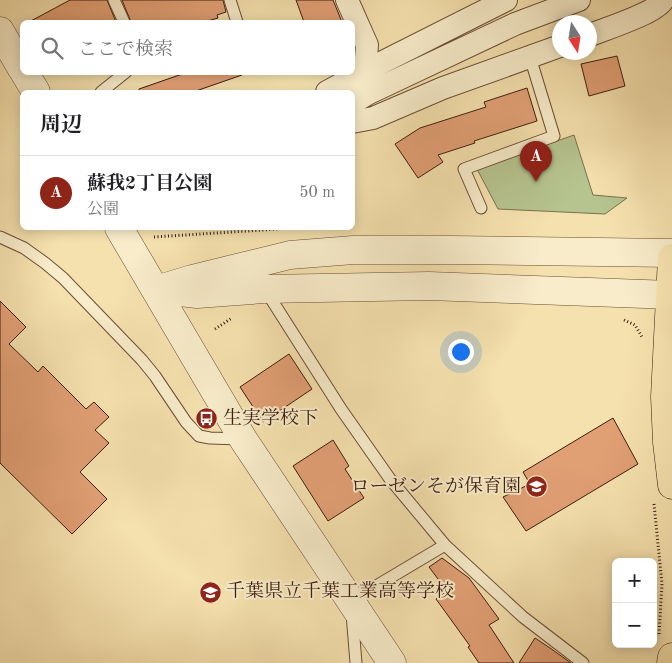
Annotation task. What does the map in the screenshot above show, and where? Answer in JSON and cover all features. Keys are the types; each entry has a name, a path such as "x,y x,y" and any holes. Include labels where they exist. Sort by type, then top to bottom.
{"highway":[{"path":"663,492 667,442 665,396 672,258"}],"street":[{"path":"347,0 367,45 362,89"},
{"path":"362,89 506,0"},
{"path":"362,89 515,24 579,0"},
{"path":"597,32 645,14 661,4 663,0"},
{"path":"0,31 20,66"},
{"path":"355,121 373,118 443,88 552,49"},
{"path":"25,75 35,90"},
{"path":"120,230 243,439 392,663"},
{"path":"156,290 192,279 290,255 344,250 672,254"},
{"path":"156,290 197,294 264,289 429,286 671,295"}],"lane":[{"path":"114,0 123,20"},
{"path":"230,0 236,20"},
{"path":"481,208 464,169 554,136 530,57"},
{"path":"104,90 122,75"},
{"path":"0,238 24,248 63,278 142,360 186,422 199,436 243,439"},
{"path":"264,289 341,409 379,464 444,545 523,617 583,663"},
{"path":"356,663 351,601 444,545"}],"path":[{"path":"152,238 269,230"},
{"path":"215,329 233,318"},
{"path":"620,319 636,325 644,342"},
{"path":"663,492 662,584 667,654"}],"green space":[{"path":"574,135 593,195 627,198 605,214 498,209 477,169"}],"building":[{"path":"70,0 107,0 115,20 33,20"},
{"path":"122,0 223,0 226,12 217,15 218,18 211,20 130,20"},
{"path":"296,0 333,0 341,20 303,20"},
{"path":"617,56 625,86 589,96 581,64"},
{"path":"179,75 242,75 199,90 139,89"},
{"path":"527,88 537,121 474,141 475,143 438,155 443,162 418,178 395,144 420,128 486,107 484,102"},
{"path":"0,301 26,327 9,344 38,372 43,366 86,409 94,402 109,417 95,430 109,443 80,472 107,499 72,534 0,463"},
{"path":"289,354 312,389 263,422 240,387"},
{"path":"613,418 638,464 526,531 503,497 530,484 523,472"},
{"path":"333,440 349,466 345,469 364,498 328,521 293,466"},
{"path":"442,558 469,578 499,619 489,625 514,663 479,663 468,647 470,646 436,599 447,591 429,567"},
{"path":"535,638 550,648 571,663 519,663"}],"place":[{"name":"蘇我2丁目公園","path":"536,182"},
{"name":"生実学校下","path":"207,419"},
{"name":"ローゼンそが保育園","path":"537,487"},
{"name":"千葉県立千葉工業高等学校","path":"210,592"}]}
